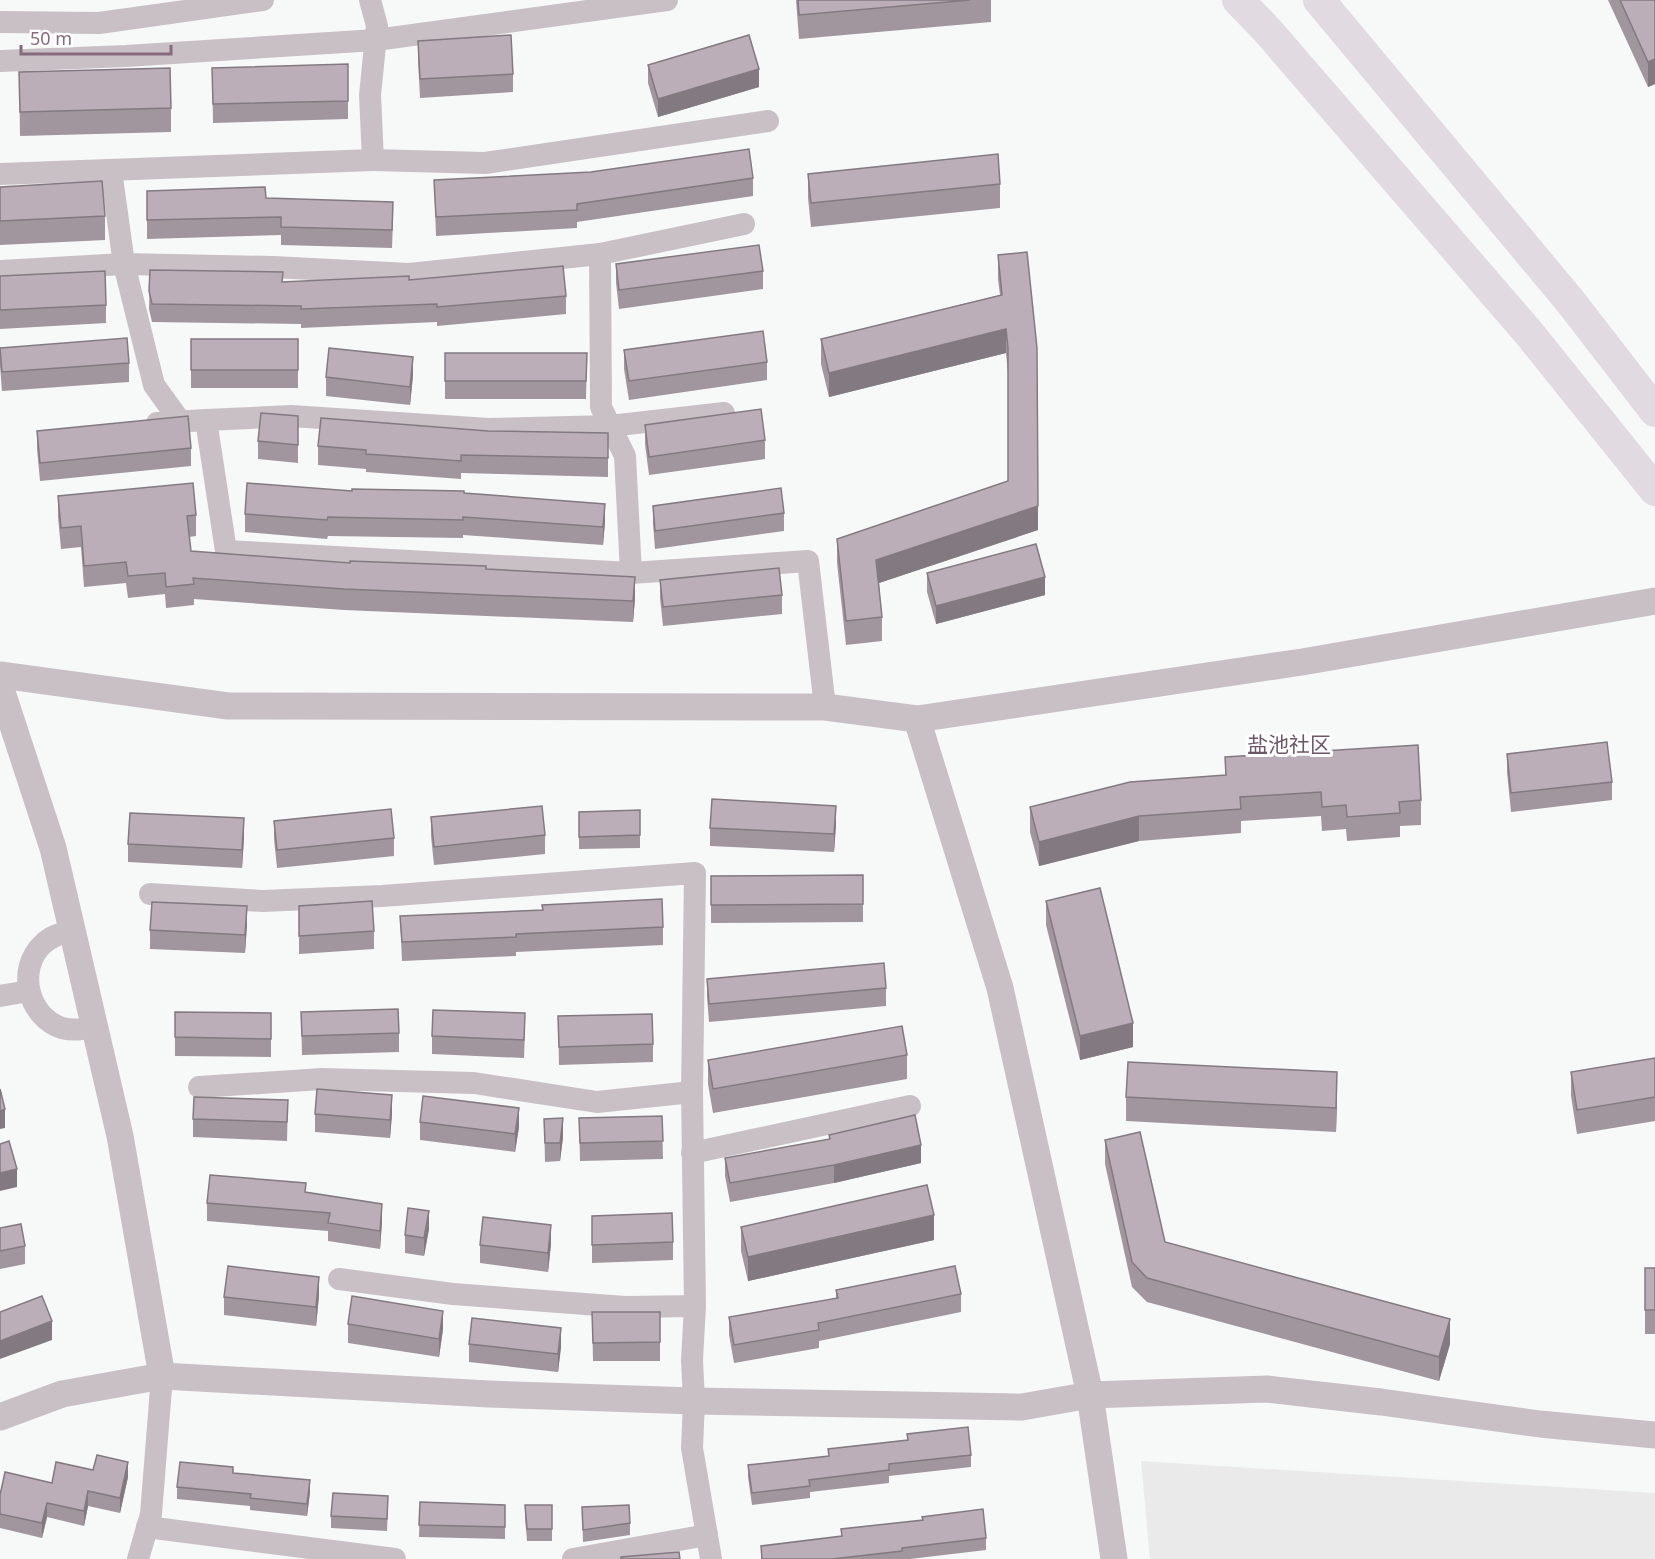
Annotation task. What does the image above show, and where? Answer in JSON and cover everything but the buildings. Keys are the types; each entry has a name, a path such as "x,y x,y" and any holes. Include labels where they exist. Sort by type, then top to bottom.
{"main road":[{"path":"1238,0 1267,30 1528,332 1655,490"},
{"path":"1319,0 1570,301 1655,411"}],"street":[{"path":"0,22 99,23 263,0"},
{"path":"370,0 377,26 370,95 373,160"},
{"path":"0,62 376,40 667,0"},
{"path":"0,174 373,160 485,163 768,122"},
{"path":"111,170 124,264 154,385 180,422"},
{"path":"0,271 124,264 273,267 409,274 600,254 744,224"},
{"path":"600,254 601,407 626,456 631,573"},
{"path":"134,424 291,416 489,429 609,426 724,413"},
{"path":"206,420 226,551 631,573 807,561 825,707"},
{"path":"0,675 228,706 825,707 917,719 1302,662 1655,601"},
{"path":"0,686 53,848 120,1136 162,1376 151,1514 138,1559"},
{"path":"917,719 1000,988 1090,1395 1114,1559"},
{"path":"150,894 274,900 393,895 695,873 692,1092 695,1306 692,1360 694,1401 692,1448 711,1559"},
{"path":"72,930 56,935 42,945 33,958 28,975 29,992 35,1007 47,1020 62,1028 78,1030 95,1027"},
{"path":"0,996 29,992"},
{"path":"199,1087 322,1079 474,1083 597,1102 692,1092"},
{"path":"692,1154 910,1106"},
{"path":"339,1280 453,1294 625,1307 695,1306"},
{"path":"0,1417 62,1394 162,1376 489,1394 694,1401 1022,1407 1090,1395 1267,1389 1540,1424 1655,1435"},
{"path":"147,1527 395,1559"},
{"path":"573,1559 707,1535"}],"shaded area":[{"path":"1141,1461 1655,1493 1655,1559 1150,1559"}],"district":[{"name":"盐池社区","path":"1289,745"}]}
